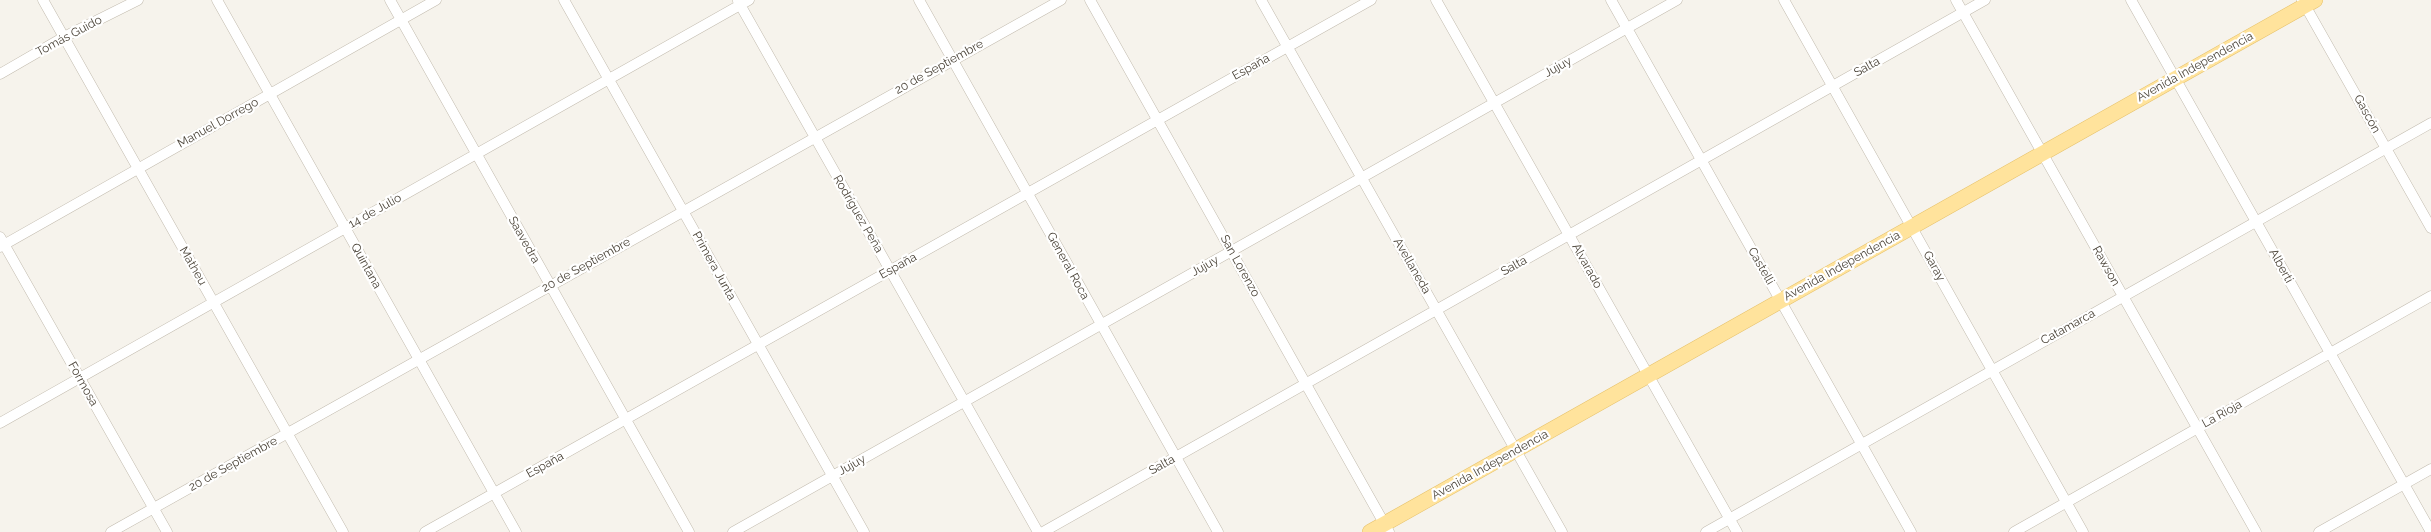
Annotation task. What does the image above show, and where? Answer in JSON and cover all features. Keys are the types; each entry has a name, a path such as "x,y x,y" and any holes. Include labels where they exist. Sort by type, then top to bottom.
{"main road":[{"name":"Avenida Independencia","path":"1370,532 1387,528 1649,375 2308,2"}],"street":[{"name":"Matheu","path":"43,0 344,532"},
{"name":"Tomás Guido","path":"0,74 138,0"},
{"name":"Quintana","path":"217,0 516,532"},
{"name":"Saavedra","path":"390,0 689,532"},
{"name":"Manuel Dorrego","path":"1,242 138,168 436,0"},
{"name":"Primera Junta","path":"564,0 864,532"},
{"name":"General Roca","path":"919,0 1218,532"},
{"name":"20 de Septiembre","path":"111,532 952,59 1061,0"},
{"name":"San Lorenzo","path":"1090,0 1387,528"},
{"name":"Avellaneda","path":"1261,0 1562,532"},
{"name":"España","path":"425,532 1370,0"},
{"name":"Alvarado","path":"1436,0 1737,532"},
{"name":"Castelli","path":"1611,0 1911,532"},
{"name":"Jujuy","path":"733,532 1677,0"},
{"name":"Garay","path":"1784,0 2083,532"},
{"name":"Rawson","path":"1956,0 2256,532"},
{"name":"Salta","path":"1043,532 1985,0"},
{"name":"Alberti","path":"2130,0 2431,532"},
{"name":"14 de Julio","path":"0,423 743,2"},
{"name":"Rodríguez Peña","path":"743,2 814,137 1038,532"},
{"name":"Gascón","path":"2308,2 2431,228"},
{"name":"Catamarca","path":"1706,532 2431,123"},
{"name":"Formosa","path":"1,242 167,532"},
{"name":"La Rioja","path":"2014,532 2431,296"},
{"path":"2319,532 2431,469"}]}
